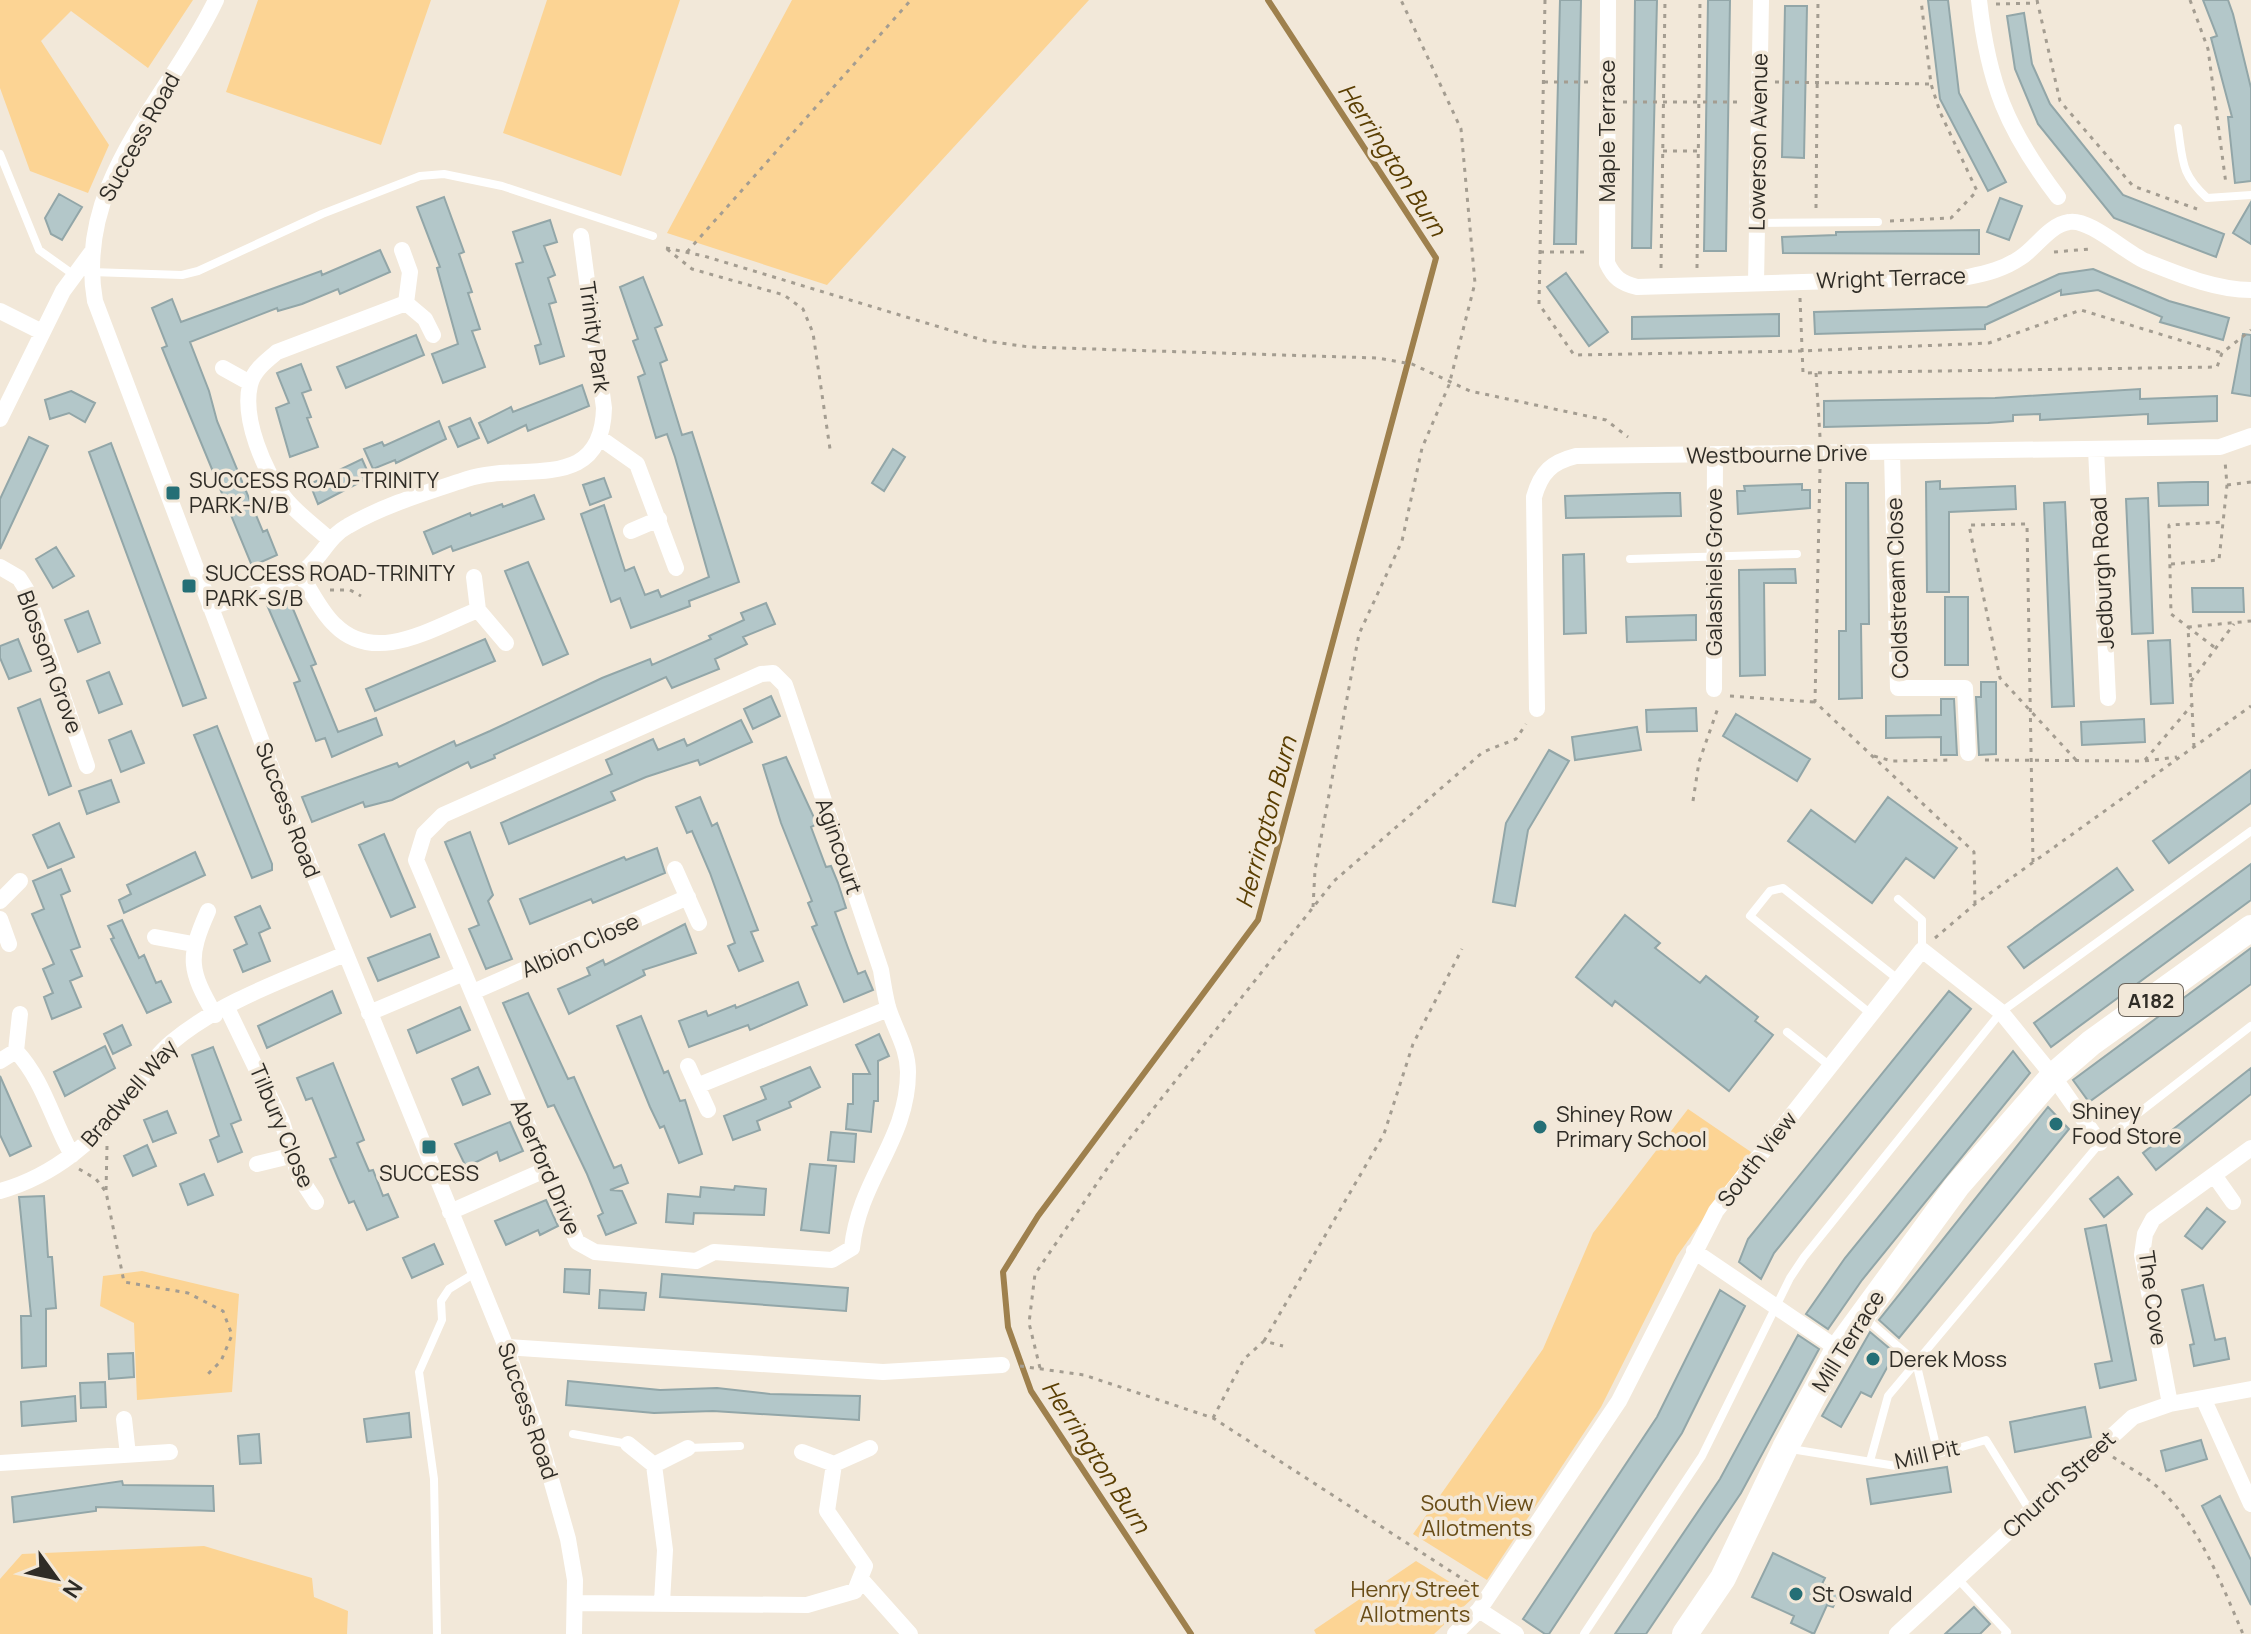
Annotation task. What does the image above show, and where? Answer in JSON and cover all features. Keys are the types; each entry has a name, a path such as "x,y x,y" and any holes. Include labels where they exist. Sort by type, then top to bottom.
{"main road":[{"name":"A182","path":"2053,1076 2091,1043 2251,928"},
{"name":"Mill Terrace","path":"1685,1634 1723,1578 1785,1448 1838,1349 1957,1186 2053,1076"}],"street":[{"name":"Success Road","path":"216,0 113,173 96,218 91,253 82,273 345,954 506,1347 556,1494 568,1539 576,1603 574,1634"},
{"name":"Maple Terrace","path":"1607,257 1608,0"},
{"name":"Lowerson Avenue","path":"1756,283 1761,0"},
{"path":"1979,2 1996,94 2009,122 2058,197"},
{"name":"Wright Terrace","path":"1607,257 1613,275 1623,284 1661,286 1968,277 1997,270 2035,247 2056,226 2071,221 2083,223 2143,260 2230,290 2251,290"},
{"name":"Trinity Park","path":"581,236 604,408 600,438"},
{"path":"402,250 410,272 406,303"},
{"path":"0,419 42,332 82,273"},
{"path":"330,540 285,498 273,479 251,424 248,405 250,383 261,366 277,352 406,303"},
{"path":"406,303 425,319 433,335"},
{"path":"0,311 42,332"},
{"path":"223,368 250,383"},
{"name":"Westbourne Drive","path":"1537,709 1533,515 1538,482 1547,468 1560,460 1576,456 2224,446 2251,436"},
{"path":"210,607 300,574 330,540 348,526 469,478 506,471 568,468 592,451 600,438 637,464 676,568"},
{"name":"Jedburgh Road","path":"2096,449 2108,698"},
{"name":"Coldstream Close","path":"1892,453 1898,688 1965,688 1964,758"},
{"name":"Galashiels Grove","path":"1714,689 1715,455"},
{"path":"631,531 659,519"},
{"name":"Blossom Grove","path":"0,567 19,578 26,589 87,766"},
{"path":"300,574 335,626 366,644 388,645 478,610"},
{"path":"474,577 478,610 506,643"},
{"name":"Aberford Drive","path":"785,685 773,673 761,674 443,815 424,834 416,860 577,1242 595,1252 696,1261 714,1252 832,1260 844,1256"},
{"name":"Agincourt","path":"785,685 881,970 888,1009 905,1049 908,1072 902,1115 860,1203 852,1248 844,1256"},
{"path":"675,869 699,923"},
{"path":"0,901 20,881"},
{"name":"Albion Close","path":"473,992 688,897"},
{"path":"155,937 193,944 208,911"},
{"path":"0,919 9,944"},
{"name":"Tilbury Close","path":"193,944 192,971 221,1011 282,1122 290,1156 316,1202"},
{"path":"1922,950 2001,1012 2053,1076 2100,1143"},
{"name":"South View","path":"1455,1634 1483,1603 1619,1401 1716,1211 1922,950"},
{"name":"Bradwell Way","path":"0,1191 68,1158 107,1123 168,1046 251,994 345,954"},
{"path":"369,1013 464,973"},
{"path":"697,1086 888,1009"},
{"path":"20,1014 16,1051 33,1069 68,1158"},
{"path":"0,1061 16,1051"},
{"path":"688,1066 708,1110"},
{"name":"The Cove","path":"2170,1404 2142,1255 2145,1234 2153,1219 2251,1148"},
{"path":"257,1164 290,1156"},
{"path":"450,1212 545,1170"},
{"path":"2214,1175 2233,1202"},
{"path":"1694,1251 1838,1349"},
{"path":"506,1347 883,1372 1002,1365"},
{"name":"Church Street","path":"1897,1634 2133,1417 2170,1404 2251,1389"},
{"path":"2203,1398 2244,1469 2251,1504"},
{"path":"124,1419 128,1455"},
{"path":"628,1444 654,1465 665,1550 662,1602"},
{"path":"0,1446 0,1461 170,1452"},
{"path":"654,1465 688,1448"},
{"path":"802,1452 834,1464 870,1448"},
{"path":"576,1603 807,1605 855,1591 865,1566 827,1511 834,1464"},
{"path":"860,1578 910,1634"},
{"path":"1483,1603 1516,1634"}],"lane":[{"path":"2178,128 2185,176 2207,198 2251,195"},
{"path":"0,154 39,250 82,273 182,275 198,271 322,214 420,176 444,174 502,186 653,236"},
{"path":"1757,223 1878,222"},
{"path":"1630,559 1797,554"},
{"path":"1584,1634 1702,1456 1775,1308 1804,1257 2001,1012 2251,831"},
{"path":"1871,1014 1750,916 1770,891 1783,888 1899,980"},
{"path":"1898,899 1922,920 1922,950"},
{"path":"1870,1461 1888,1396 2100,1143 2251,1026"},
{"path":"1787,1032 1830,1066"},
{"path":"437,1634 434,1479 419,1372 442,1320 441,1301 449,1289 475,1273"},
{"path":"1861,1315 1916,1362 1938,1454"},
{"path":"573,1434 628,1444"},
{"name":"Mill Pit","path":"1785,1448 1896,1466 1986,1440 2030,1511"},
{"path":"688,1448 740,1446"},
{"path":"1957,1578 2007,1632 2005,1634"}],"path":[{"path":"687,252 911,0"},
{"path":"1313,907 1315,870 1359,634 1402,541 1422,448 1449,385 1475,283 1461,129 1401,0"},
{"path":"1661,286 1665,0"},
{"path":"1697,285 1700,0"},
{"path":"1815,221 1818,0"},
{"path":"1878,222 1951,218 1977,191 1940,112 1931,84 1921,0"},
{"path":"2190,0 2208,49 2228,196"},
{"path":"1979,2 2037,2 2060,101 2133,186 2194,209 2207,207 2207,198"},
{"path":"1544,82 1607,82"},
{"path":"1760,82 1931,84"},
{"path":"1607,102 1759,102"},
{"path":"1663,151 1698,151"},
{"path":"653,236 692,269 784,295 803,309 813,333 830,449"},
{"path":"2035,247 2047,253 2100,247 2112,242"},
{"path":"666,248 986,341 1029,347 1377,358 1412,364 1449,385 1606,420 1648,456"},
{"path":"1540,252 1607,257"},
{"path":"1800,282 1803,373 2217,367 2222,353 2251,330"},
{"path":"1815,702 1820,453 1816,373"},
{"path":"2171,564 2219,560 2227,485 2224,446"},
{"path":"2227,485 2251,482"},
{"path":"2214,647 2171,614 2169,525 2223,522"},
{"path":"2033,862 2033,712 2027,524 1969,525 2000,678 2033,712 2076,760"},
{"path":"315,597 331,589 350,590 361,596"},
{"path":"2191,681 2236,621"},
{"path":"2188,627 2251,621"},
{"path":"2188,627 2194,747"},
{"path":"1693,801 1699,762 1722,695 1815,702 1974,852 1975,904"},
{"path":"2144,761 2192,705"},
{"path":"1922,950 1975,904 2251,706"},
{"path":"1040,1368 1029,1323 1035,1274 1115,1157 1334,881 1483,752 1516,739 1537,709"},
{"path":"1872,756 1892,761 1964,758 2144,761 2181,756"},
{"path":"1213,1418 1244,1359 1264,1341 1384,1134 1413,1044 1462,949"},
{"path":"107,1123 106,1192 124,1282 188,1293 223,1311 232,1335 221,1361 205,1377"},
{"path":"68,1158 96,1179 106,1192"},
{"path":"1264,1341 1283,1346"},
{"path":"1027,1367 1084,1375 1213,1418 1483,1603"},
{"path":"2102,1445 2113,1458 2155,1485 2184,1519 2215,1571 2243,1634"}],"green space":[{"path":"0,0 193,0 148,68 71,11 41,41 109,145 88,193 30,171 0,88"},
{"path":"258,0 431,0 381,145 226,92"},
{"path":"547,0 680,0 621,176 503,133"},
{"path":"792,0 1089,0 827,285 667,233"},
{"name":"South View Allotments","path":"1688,1109 1751,1152 1677,1256 1601,1407 1487,1580 1413,1534 1543,1349 1593,1233"},
{"path":"142,1271 239,1294 232,1392 137,1400 134,1323 100,1306 103,1276"},
{"path":"204,1546 312,1578 314,1597 348,1611 347,1634 0,1634 0,1579 22,1554"},
{"name":"Henry Street Allotments","path":"1416,1561 1474,1597 1434,1634 1316,1634 1314,1630"}],"building":[{"path":"1560,0 1581,0 1576,244 1554,244"},
{"path":"1635,0 1657,0 1651,248 1632,248"},
{"path":"1708,0 1730,0 1726,251 1704,251"},
{"path":"1928,0 1948,0 1959,93 2006,182 1988,191 1940,99"},
{"path":"2203,0 2228,0 2233,14 2251,88 2251,181 2235,183 2228,117 2232,117 2211,38 2217,36"},
{"path":"1785,6 1807,6 1804,158 1782,157"},
{"path":"2024,13 2032,64 2050,104 2123,195 2224,234 2216,257 2114,218 2038,124 2015,69 2007,16"},
{"path":"59,194 82,207 62,240 51,234 45,218"},
{"path":"444,197 464,252 459,254 480,329 472,331 485,367 443,383 432,354 458,344 437,268 440,267 417,207"},
{"path":"2000,198 2022,206 2009,240 1987,232"},
{"path":"2251,202 2251,244 2233,233"},
{"path":"550,220 557,242 544,246 555,275 548,278 556,302 549,304 564,356 540,364 535,346 541,344 516,264 523,262 513,232"},
{"path":"1979,230 1979,254 1783,253 1782,237 1836,235 1836,232"},
{"path":"380,250 390,272 340,294 338,289 302,304 278,311 277,308 190,342 217,421 263,532 267,530 277,555 252,566 162,348 167,346 152,308 172,299 181,322 321,271 322,275"},
{"path":"2093,269 2169,301 2229,318 2223,340 2160,322 2162,317 2098,290 2061,295 2061,290 1985,325 1985,329 1815,334 1814,312 1987,307 2059,274"},
{"path":"1566,273 1608,332 1589,346 1547,287"},
{"path":"643,277 662,325 655,328 667,360 660,363 682,435 692,432 739,582 689,601 690,606 631,628 620,598 611,602 581,514 604,505 625,571 634,567 645,595 658,590 661,597 709,577 667,434 656,438 638,377 645,374 633,341 638,339 620,287"},
{"path":"1779,314 1779,336 1632,339 1632,317"},
{"path":"2243,334 2251,335 2251,396 2232,393"},
{"path":"416,335 424,355 346,388 337,367"},
{"path":"301,364 311,390 302,393 311,417 307,418 318,447 290,457 276,408 289,403 277,373"},
{"path":"582,385 589,406 528,431 526,425 488,443 479,423 511,407 513,412"},
{"path":"2140,389 2140,399 2217,396 2217,421 2148,424 2148,414 2040,420 2040,414 2013,415 2013,421 1988,423 1824,427 1824,401 1995,398"},
{"path":"71,391 95,403 85,422 69,413 50,419 45,400"},
{"path":"470,418 479,438 458,447 449,427"},
{"path":"439,421 446,439 396,463 395,460 373,469 364,449 382,442 384,446"},
{"path":"29,437 48,446 0,549 0,499"},
{"path":"111,443 206,698 183,706 89,452"},
{"path":"893,449 905,457 884,491 872,483"},
{"path":"362,459 370,477 318,504 310,484"},
{"path":"604,478 611,497 590,505 583,485"},
{"path":"1940,481 1940,489 2015,486 2016,509 1949,512 1949,592 1927,592 1926,482"},
{"path":"2208,482 2208,505 2159,506 2158,483"},
{"path":"1846,483 1868,483 1869,624 1861,624 1862,698 1839,699 1839,631 1846,631"},
{"path":"1802,484 1802,490 1810,490 1810,508 1738,514 1737,491 1745,491 1744,486"},
{"path":"1680,493 1681,516 1566,518 1565,496"},
{"path":"534,495 544,519 453,551 451,546 433,554 424,532 470,513 471,516 502,504 503,507"},
{"path":"2148,498 2153,633 2132,634 2126,499"},
{"path":"2065,502 2074,706 2052,707 2044,503"},
{"path":"56,547 74,576 53,588 36,559"},
{"path":"1584,554 1586,633 1564,634 1563,555"},
{"path":"528,562 568,654 543,665 505,571"},
{"path":"1795,569 1796,583 1764,583 1765,675 1740,676 1739,570"},
{"path":"2192,588 2243,588 2244,612 2193,612"},
{"path":"288,597 316,664 311,666 338,732 376,718 382,735 332,757 325,738 316,741 294,683 300,681 267,605"},
{"path":"1945,597 1968,597 1968,665 1945,665"},
{"path":"766,603 775,624 743,637 747,644 715,659 719,669 672,688 666,677 471,768 468,762 392,800 365,807 363,802 312,822 302,797 397,763 399,767 454,741 456,746 602,678 650,659 652,665 711,639 709,636 744,620 741,613"},
{"path":"88,611 100,643 78,652 65,620"},
{"path":"1696,615 1696,640 1627,642 1626,617"},
{"path":"18,639 31,671 9,679 0,658 0,646"},
{"path":"485,639 495,661 375,711 366,689"},
{"path":"2170,640 2173,703 2151,704 2148,641"},
{"path":"109,672 122,704 99,713 87,681"},
{"path":"1981,682 1996,682 1996,754 1979,755 1976,697 1981,697"},
{"path":"771,696 780,716 753,729 744,709"},
{"path":"40,699 71,786 49,795 18,708"},
{"path":"1941,699 1954,699 1957,755 1941,755 1941,737 1886,738 1886,716 1941,715"},
{"path":"1696,708 1697,731 1647,732 1646,710"},
{"path":"1736,714 1810,759 1797,781 1723,736"},
{"path":"2144,719 2145,742 2082,745 2081,722"},
{"path":"741,720 752,742 700,765 698,760 646,777 611,792 615,800 509,844 501,823 612,774 606,760 653,739 658,750 684,739 687,746"},
{"path":"217,726 272,864 272,870 252,878 194,735"},
{"path":"1637,727 1641,750 1575,760 1572,737"},
{"path":"131,731 144,763 121,772 109,740"},
{"path":"1549,750 1569,761 1528,830 1515,906 1493,902 1506,823"},
{"path":"786,757 817,824 811,827 826,867 831,866 838,883 846,908 835,912 848,948 858,974 865,971 873,990 844,1002 812,927 817,925 808,903 812,901 781,823 763,765"},
{"path":"2251,770 2251,803 2169,863 2153,841"},
{"path":"111,780 119,802 87,814 79,791"},
{"path":"700,797 712,826 717,823 758,930 751,932 763,961 739,971 728,946 735,943 710,873 692,831 687,833 676,807"},
{"path":"1888,797 1957,848 1934,878 1906,858 1872,903 1788,841 1811,810 1855,842"},
{"path":"59,823 74,857 48,868 33,835"},
{"path":"470,832 493,895 488,901 512,959 486,969 469,929 479,925 445,842"},
{"path":"384,834 415,907 391,917 359,845"},
{"path":"657,848 665,873 593,903 591,899 530,924 520,899 624,857 626,860"},
{"path":"195,852 205,875 124,913 119,900 131,894 127,885"},
{"path":"2251,864 2251,900 2051,1047 2034,1023"},
{"path":"2117,868 2133,890 2024,968 2008,947"},
{"path":"61,869 70,891 61,895 80,947 71,950 82,976 70,981 81,1007 52,1019 44,997 53,993 43,969 54,964 32,914 44,909 33,881"},
{"path":"260,906 270,928 259,933 270,961 243,972 234,950 247,944 235,917"},
{"path":"1625,915 1660,943 1655,948 1700,983 1706,976 1758,1017 1755,1021 1773,1035 1729,1091 1615,1001 1612,1006 1576,977"},
{"path":"122,920 139,958 144,955 156,983 161,981 171,1002 147,1013 111,939 114,938 108,926"},
{"path":"685,924 696,953 643,970 645,975 569,1014 558,989 590,975 587,968 603,960 605,965"},
{"path":"430,934 439,957 378,981 368,958"},
{"path":"2251,948 2251,984 2089,1102 2073,1080"},
{"path":"798,982 807,1005 750,1030 748,1025 689,1047 679,1021 706,1011 708,1016 735,1005 736,1008"},
{"path":"332,991 341,1013 267,1048 258,1026"},
{"path":"1949,991 1971,1009 1774,1253 1761,1279 1739,1262 1748,1239"},
{"path":"528,993 568,1079 574,1077 614,1168 621,1165 628,1183 610,1190 622,1191 636,1223 606,1235 598,1216 603,1213 587,1174 554,1105 548,1107 503,1003"},
{"path":"460,1007 470,1030 417,1053 408,1030"},
{"path":"641,1016 664,1073 668,1071 680,1101 685,1100 702,1154 679,1163 664,1126 660,1128 650,1107 617,1026"},
{"path":"122,1025 131,1045 113,1054 104,1034"},
{"path":"879,1034 889,1056 878,1061 878,1101 874,1101 871,1132 846,1129 848,1104 853,1104 853,1074 870,1074 856,1045"},
{"path":"105,1046 115,1068 65,1096 54,1072"},
{"path":"213,1047 241,1120 231,1124 242,1152 218,1162 210,1140 219,1136 192,1055"},
{"path":"2013,1051 2030,1073 1862,1280 1828,1329 1806,1314 1845,1258"},
{"path":"333,1063 364,1140 357,1143 369,1171 373,1170 383,1196 388,1194 398,1217 367,1230 354,1201 349,1203 330,1159 336,1157 312,1098 306,1100 297,1078"},
{"path":"478,1067 490,1094 463,1105 452,1079"},
{"path":"810,1067 820,1087 789,1102 791,1107 757,1121 760,1130 733,1140 724,1116 766,1099 761,1087"},
{"path":"2251,1068 2251,1094 2156,1170 2143,1153"},
{"path":"0,1076 31,1146 10,1156 0,1135"},
{"path":"2048,1107 2069,1129 1899,1338 1879,1320"},
{"path":"167,1111 176,1133 153,1142 144,1120"},
{"path":"510,1122 523,1151 500,1161 497,1152 466,1167 455,1144"},
{"path":"831,1132 856,1134 854,1162 828,1160"},
{"path":"147,1145 156,1166 133,1176 124,1156"},
{"path":"810,1164 836,1166 829,1233 801,1230"},
{"path":"204,1174 213,1195 188,1205 180,1184"},
{"path":"2118,1177 2132,1194 2104,1217 2090,1199"},
{"path":"735,1186 766,1189 764,1215 694,1213 693,1224 666,1222 668,1194 700,1197 701,1187 734,1190"},
{"path":"44,1196 48,1257 52,1257 56,1308 46,1309 46,1366 22,1368 21,1316 31,1316 19,1197"},
{"path":"546,1200 558,1226 540,1235 538,1230 506,1245 495,1221"},
{"path":"2207,1208 2225,1222 2202,1249 2185,1236"},
{"path":"2106,1225 2136,1380 2100,1388 2095,1364 2112,1361 2085,1229"},
{"path":"434,1244 443,1264 412,1278 403,1258"},
{"path":"565,1269 590,1270 589,1294 564,1292"},
{"path":"662,1274 848,1288 846,1311 660,1297"},
{"path":"2203,1285 2215,1340 2225,1338 2229,1359 2194,1366 2190,1345 2194,1344 2182,1290"},
{"path":"600,1290 646,1293 644,1310 599,1308"},
{"path":"1720,1290 1745,1306 1682,1433 1549,1634 1545,1634 1523,1619 1657,1417"},
{"path":"1870,1332 1895,1353 1871,1397 1861,1392 1841,1427 1822,1416"},
{"path":"1798,1335 1819,1349 1741,1493 1646,1634 1615,1634 1720,1479"},
{"path":"133,1353 134,1377 109,1379 108,1354"},
{"path":"568,1381 660,1390 717,1388 770,1394 860,1396 859,1420 713,1411 654,1413 566,1405"},
{"path":"105,1382 106,1407 81,1408 80,1383"},
{"path":"75,1396 76,1421 22,1426 21,1402"},
{"path":"2085,1407 2091,1437 2015,1452 2010,1422"},
{"path":"409,1413 411,1437 367,1442 364,1419"},
{"path":"259,1434 261,1463 240,1464 238,1436"},
{"path":"2201,1440 2207,1459 2166,1471 2161,1451"},
{"path":"1947,1467 1951,1492 1871,1504 1867,1479"},
{"path":"122,1481 123,1485 213,1486 214,1511 96,1507 96,1511 14,1522 12,1497"},
{"path":"2220,1496 2251,1560 2251,1605 2202,1506"},
{"name":"St Oswald","path":"1773,1553 1825,1578 1822,1584 1840,1592 1833,1607 1827,1605 1814,1634 1791,1623 1794,1616 1752,1597"},
{"path":"1974,1607 1990,1624 1980,1634 1945,1634"}],"waterway":[{"name":"Herrington Burn","path":"1191,1634 1031,1391 1008,1327 1003,1272 1038,1216 1258,920 1436,258 1268,0"}],"place":[{"name":"SUCCESS ROAD-TRINITY PARK-N/B","path":"173,493"},
{"name":"SUCCESS ROAD-TRINITY PARK-S/B","path":"189,586"},
{"name":"Shiney Food Store","path":"2056,1124"},
{"name":"Shiney Row Primary School","path":"1540,1127"},
{"name":"SUCCESS","path":"429,1147"},
{"name":"Derek Moss","path":"1873,1359"},
{"name":"St Oswald","path":"1796,1594"}]}
